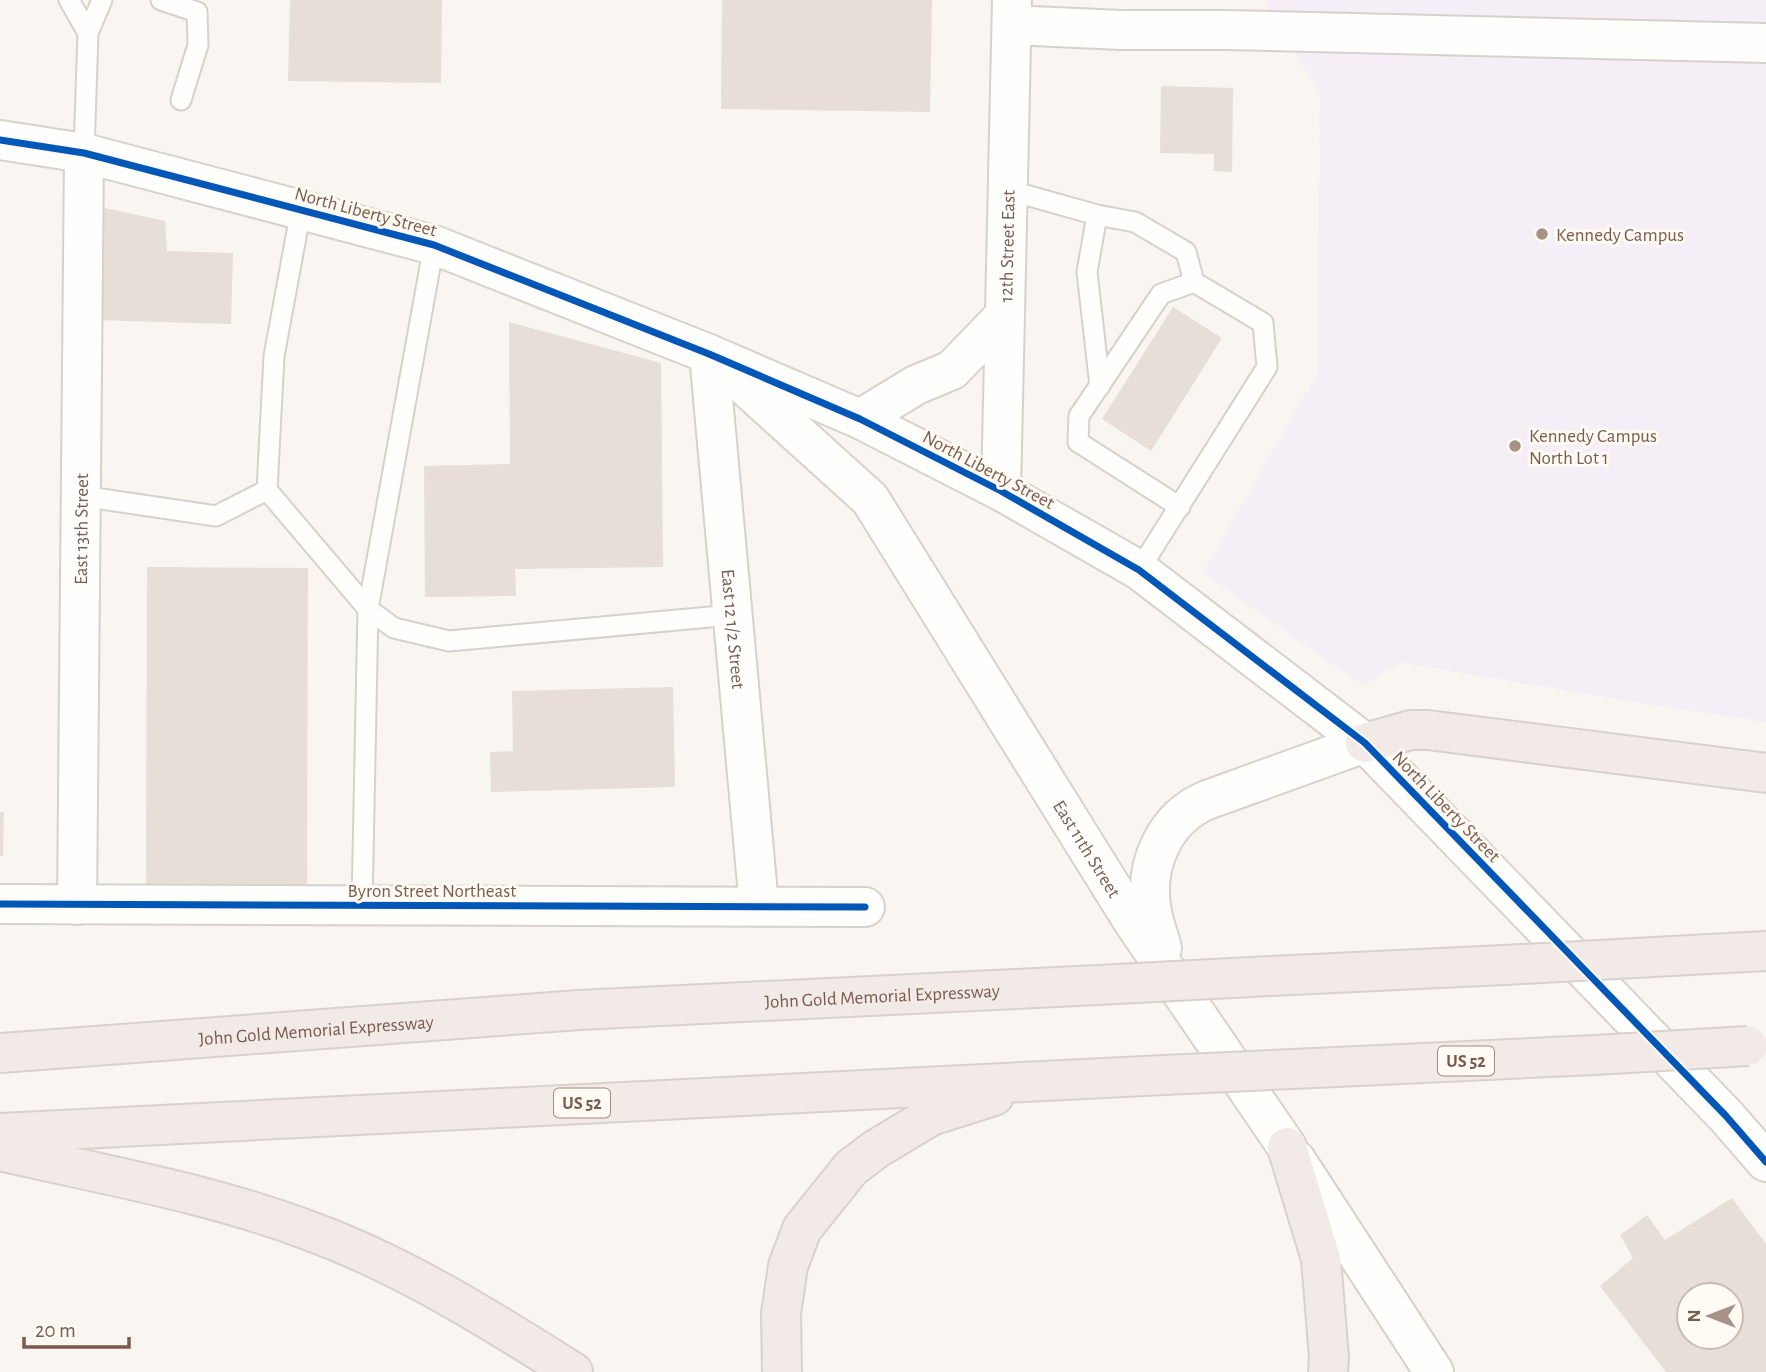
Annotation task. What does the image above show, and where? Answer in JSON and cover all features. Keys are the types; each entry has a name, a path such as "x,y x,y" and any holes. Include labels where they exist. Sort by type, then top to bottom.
{"highway":[{"path":"1365,743 1412,730 1428,730 1766,773"},
{"name":"John Gold Memorial Expressway","path":"0,1054 579,1010 1766,951"},
{"name":"US 52","path":"0,1133 1757,1046"},
{"path":"782,1372 781,1314 789,1266 802,1229 850,1168 931,1116 1042,1081"},
{"path":"1287,1147 1321,1259 1328,1372"},
{"path":"0,1151 219,1201 311,1231 398,1270 510,1332 573,1372"}],"street":[{"path":"1012,13 1121,30 1226,30 1766,43"},
{"name":"12th Street East","path":"1001,491 1012,13"},
{"name":"North Liberty Street","path":"0,140 83,153 434,245 709,354 860,419 1001,491 1139,570 1365,743 1727,1116 1766,1162"},
{"name":"East 13th Street","path":"77,905 83,153"},
{"path":"860,419 916,385 952,370 1005,315"},
{"name":"East 12 1/2 Street","path":"709,354 759,906"},
{"name":"East 11th Street","path":"709,354 870,499 1132,920 1287,1147 1434,1372"},
{"path":"1181,991 1164,955 1155,922 1150,885 1153,863 1163,839 1177,818 1191,807 1207,800 1365,743"},
{"name":"Byron Street Northeast","path":"0,904 865,907"}],"lane":[{"path":"69,0 88,33"},
{"path":"83,153 88,33 102,0"},
{"path":"161,0 197,12 198,45 181,100"},
{"path":"1008,190 1097,215 1135,222 1186,252 1194,282 1263,323 1267,366 1139,570"},
{"path":"301,210 274,356 267,490 368,609 394,628 449,641 732,615"},
{"path":"1097,215 1087,272 1100,386"},
{"path":"362,905 368,609 434,245"},
{"path":"1180,507 1078,442 1079,416 1161,294 1194,282"},
{"path":"80,496 216,516 267,490"}],"shaded area":[{"name":"Kennedy Campus","path":"1263,0 1766,0 1766,722 1402,663 1362,685 1203,573 1317,374 1320,93"}],"building":[{"path":"290,0 442,0 441,83 288,81"},
{"path":"722,0 932,0 930,112 721,109"},
{"path":"1161,86 1233,88 1232,172 1214,171 1214,154 1160,153"},
{"path":"96,206 165,221 167,251 233,253 231,324 93,320"},
{"path":"1173,307 1222,338 1151,451 1102,419"},
{"path":"509,322 661,363 663,567 515,569 516,596 425,597 424,466 510,464"},
{"path":"147,567 308,568 307,887 146,887"},
{"path":"673,687 675,787 491,792 490,752 513,751 512,691"},
{"path":"0,812 4,812 3,856 0,856"},
{"path":"1732,1198 1766,1244 1766,1372 1666,1372 1600,1286 1633,1258 1620,1235 1647,1215 1665,1240"}],"cycle path":[{"path":"0,140 84,153 434,245 709,354 860,419 1001,491 1139,570 1365,743 1726,1116 1766,1162"},
{"path":"0,904 865,907"}],"place":[{"name":"Kennedy Campus","path":"1542,234"},
{"name":"Kennedy Campus North Lot 1","path":"1515,446"}]}
